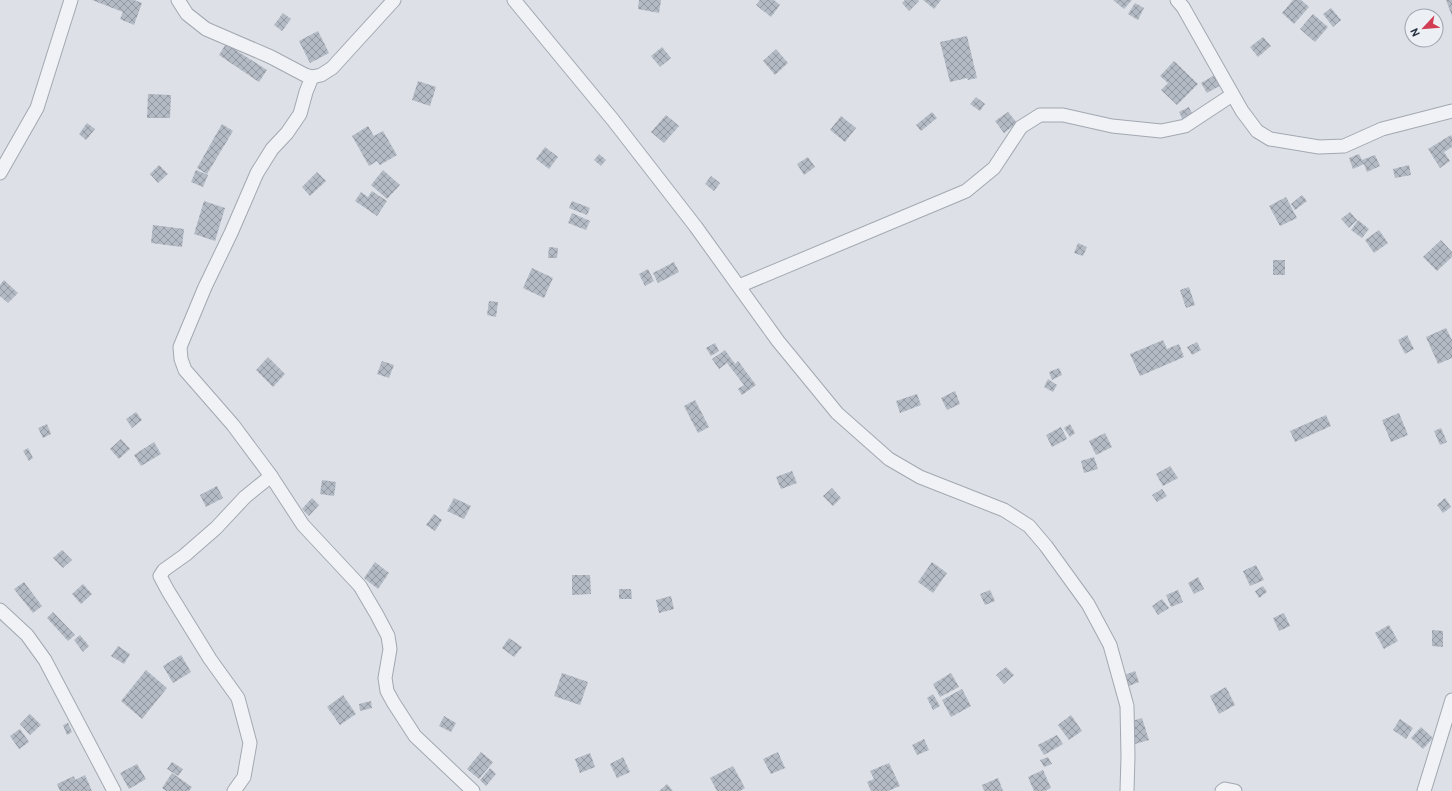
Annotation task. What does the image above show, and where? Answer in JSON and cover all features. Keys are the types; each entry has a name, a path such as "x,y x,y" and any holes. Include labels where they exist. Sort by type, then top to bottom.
{"street":[{"path":"0,173 37,108 71,0"},
{"path":"178,0 187,14 206,29 271,57 305,75 312,76 322,75 332,68 394,0"},
{"path":"514,0 613,120 696,227 778,341 837,413 889,459 920,477 1004,510 1029,526 1046,546 1088,604 1110,645 1127,706 1127,791"},
{"path":"1177,0 1183,7 1242,111 1257,131 1270,139 1319,146 1344,146 1382,129 1452,111"},
{"path":"312,76 300,114 287,133 272,149 257,173 232,234 205,287 180,347 180,359 185,370 233,425 271,476 303,525 360,586 388,636 390,650 385,678 387,691 393,702 415,736 473,791"},
{"path":"739,286 966,191 994,168 1021,127 1040,116 1063,115 1112,126 1161,131 1185,126 1232,95"},
{"path":"234,791 244,777 250,743 238,698 210,659 160,576 164,570 185,555 216,528 245,497 271,476"},
{"path":"0,610 27,636 45,660 114,791"},
{"path":"1424,791 1452,700"},
{"path":"1222,791 1225,789 1235,791"}],"building":[{"path":"92,0 134,0 142,3 134,25 120,19 123,12"},
{"path":"639,0 661,0 659,13 638,9"},
{"path":"760,0 774,0 780,5 771,17 756,5"},
{"path":"905,0 919,1 909,11 902,3"},
{"path":"923,0 941,0 934,9"},
{"path":"1113,0 1132,0 1124,9"},
{"path":"1293,0 1301,0 1309,7 1294,24 1282,13"},
{"path":"1446,0 1452,0 1452,16"},
{"path":"1135,3 1144,8 1138,20 1128,14"},
{"path":"1331,8 1341,20 1333,27 1323,14"},
{"path":"283,13 291,19 282,31 274,25"},
{"path":"1313,14 1328,27 1315,42 1300,29"},
{"path":"318,31 329,53 310,63 299,41"},
{"path":"967,36 977,78 968,80 967,78 950,82 940,42"},
{"path":"1263,37 1271,46 1258,57 1250,47"},
{"path":"226,44 267,70 259,82 219,55"},
{"path":"662,47 671,58 660,67 651,56"},
{"path":"776,49 788,63 775,75 763,61"},
{"path":"1174,61 1198,84 1177,105 1161,90 1168,83 1160,76"},
{"path":"1215,75 1221,85 1207,93 1201,83"},
{"path":"418,81 436,87 430,106 412,100"},
{"path":"148,94 171,95 170,118 147,118"},
{"path":"976,97 985,104 980,111 970,104"},
{"path":"1189,107 1193,116 1183,120 1179,112"},
{"path":"932,112 937,118 921,131 916,125"},
{"path":"1008,112 1017,123 1004,133 995,121"},
{"path":"666,115 679,126 664,143 651,132"},
{"path":"841,116 856,128 845,142 830,130"},
{"path":"87,123 95,129 86,140 79,134"},
{"path":"222,124 233,131 207,174 197,168"},
{"path":"368,126 374,136 383,131 397,155 380,165 377,161 369,166 352,136"},
{"path":"1451,135 1452,147 1444,152 1450,161 1440,168 1428,149"},
{"path":"545,147 558,157 549,169 536,159"},
{"path":"599,154 606,160 601,166 594,160"},
{"path":"1359,154 1362,160 1375,155 1380,166 1367,172 1364,164 1353,169 1349,158"},
{"path":"808,157 815,167 804,175 797,164"},
{"path":"159,165 168,174 158,183 150,174"},
{"path":"1409,165 1411,175 1395,178 1393,169"},
{"path":"196,170 208,175 203,187 191,182"},
{"path":"383,170 400,185 387,199 371,185"},
{"path":"317,172 326,181 310,196 302,187"},
{"path":"711,176 720,183 714,191 705,184"},
{"path":"372,191 387,201 377,216 355,201 361,192 368,197"},
{"path":"1302,195 1307,201 1295,210 1291,204"},
{"path":"1286,197 1297,218 1280,226 1269,206"},
{"path":"204,201 225,208 215,241 194,234"},
{"path":"572,201 590,208 587,215 569,208"},
{"path":"1350,212 1357,220 1349,228 1341,219"},
{"path":"572,213 590,221 586,230 568,223"},
{"path":"1358,220 1369,229 1362,238 1351,230"},
{"path":"153,225 184,229 182,247 151,243"},
{"path":"1379,230 1388,243 1374,253 1365,240"},
{"path":"1441,240 1452,252 1452,257 1437,271 1423,257"},
{"path":"1078,243 1087,247 1083,256 1074,253"},
{"path":"549,247 558,248 557,258 548,258"},
{"path":"1273,260 1285,260 1285,275 1273,275"},
{"path":"674,262 679,272 658,283 653,273"},
{"path":"532,268 553,278 544,298 523,288"},
{"path":"648,269 654,281 645,286 639,274"},
{"path":"4,280 18,293 8,303 0,296 0,285"},
{"path":"1189,287 1195,305 1186,308 1180,290"},
{"path":"489,301 498,302 496,317 487,315"},
{"path":"1446,328 1452,340 1452,358 1438,364 1426,337"},
{"path":"1407,335 1414,349 1405,354 1398,340"},
{"path":"1163,340 1167,349 1179,344 1184,357 1140,376 1130,354"},
{"path":"1197,342 1201,350 1192,355 1187,347"},
{"path":"715,343 719,351 711,356 706,348"},
{"path":"725,350 735,364 738,361 756,385 742,395 738,389 744,385 727,363 719,369 712,359"},
{"path":"268,357 285,374 273,387 256,370"},
{"path":"382,361 394,365 389,378 377,374"},
{"path":"1059,368 1062,375 1052,380 1049,372"},
{"path":"1048,379 1057,385 1053,392 1044,387"},
{"path":"955,391 960,404 947,410 941,398"},
{"path":"917,394 921,405 900,413 896,401"},
{"path":"695,400 709,427 698,433 684,406"},
{"path":"136,412 142,420 132,428 126,419"},
{"path":"1399,413 1408,435 1391,442 1382,420"},
{"path":"1326,415 1331,426 1295,442 1290,431"},
{"path":"47,424 51,434 43,438 38,428"},
{"path":"1070,424 1075,433 1070,437 1064,428"},
{"path":"1061,427 1067,439 1052,447 1046,435"},
{"path":"1441,428 1447,442 1440,445 1434,431"},
{"path":"1105,433 1112,447 1096,455 1089,441"},
{"path":"121,439 130,449 119,459 110,449"},
{"path":"154,442 161,454 141,466 134,455"},
{"path":"28,448 33,458 29,461 23,451"},
{"path":"1094,457 1098,469 1084,473 1081,461"},
{"path":"1170,466 1178,478 1163,486 1156,474"},
{"path":"792,471 797,483 781,489 776,477"},
{"path":"322,480 336,482 334,496 320,494"},
{"path":"217,486 223,498 206,507 200,495"},
{"path":"832,488 841,498 833,506 823,496"},
{"path":"1162,489 1167,496 1157,502 1152,495"},
{"path":"312,498 319,505 309,516 302,509"},
{"path":"454,498 471,506 464,519 447,511"},
{"path":"1445,498 1451,507 1443,513 1437,505"},
{"path":"434,514 442,520 435,531 426,525"},
{"path":"62,550 72,560 63,568 53,558"},
{"path":"375,562 389,573 378,589 364,578"},
{"path":"932,562 947,573 933,593 918,582"},
{"path":"1256,565 1264,580 1250,586 1243,571"},
{"path":"572,575 590,575 591,594 572,595"},
{"path":"1198,577 1204,589 1194,594 1188,583"},
{"path":"24,582 42,606 33,613 14,589"},
{"path":"83,584 92,594 81,604 72,594"},
{"path":"1263,586 1267,592 1259,598 1255,591"},
{"path":"619,589 631,589 632,599 619,599"},
{"path":"990,590 995,601 985,605 980,594"},
{"path":"1178,590 1183,602 1171,607 1166,595"},
{"path":"671,596 674,609 659,613 656,600"},
{"path":"1162,599 1169,608 1158,615 1152,606"},
{"path":"53,612 75,635 68,641 47,618"},
{"path":"1284,613 1290,626 1279,631 1273,618"},
{"path":"1389,625 1398,641 1384,649 1375,633"},
{"path":"1432,630 1443,631 1443,647 1432,646"},
{"path":"80,635 89,646 83,652 74,640"},
{"path":"509,638 522,647 514,657 502,648"},
{"path":"118,646 130,654 124,664 111,656"},
{"path":"181,655 191,672 173,683 163,666"},
{"path":"1006,667 1014,675 1004,684 996,675"},
{"path":"146,670 167,688 142,719 121,701"},
{"path":"1135,671 1139,682 1126,687 1122,676"},
{"path":"562,673 588,682 580,705 554,696"},
{"path":"951,673 959,687 940,697 933,684"},
{"path":"1226,687 1235,705 1219,714 1210,696"},
{"path":"962,689 971,706 951,717 942,700"},
{"path":"933,694 940,706 933,710 927,698"},
{"path":"343,695 356,714 340,725 327,707"},
{"path":"371,701 372,708 360,711 359,704"},
{"path":"30,714 41,725 30,735 20,724"},
{"path":"1071,715 1082,731 1069,740 1058,725"},
{"path":"444,716 456,723 451,732 439,726"},
{"path":"1142,718 1149,740 1135,744 1129,722"},
{"path":"1400,719 1413,728 1406,739 1393,730"},
{"path":"68,723 72,732 67,735 63,725"},
{"path":"1421,727 1433,738 1423,749 1411,738"},
{"path":"20,729 29,742 19,749 10,736"},
{"path":"1057,735 1063,744 1044,755 1038,745"},
{"path":"924,739 929,750 917,755 912,745"},
{"path":"481,752 493,762 479,779 467,769"},
{"path":"778,752 785,768 771,774 763,759"},
{"path":"590,753 595,767 580,773 575,759"},
{"path":"623,757 630,772 617,778 610,764"},
{"path":"1048,757 1052,764 1044,767 1040,760"},
{"path":"172,762 183,769 178,776 167,769"},
{"path":"889,763 900,786 888,791 871,791 867,782 874,779 870,771"},
{"path":"137,764 146,779 129,789 120,773"},
{"path":"733,766 745,788 740,791 717,791 710,778"},
{"path":"490,768 496,774 486,786 480,780"},
{"path":"1043,770 1051,788 1045,791 1034,791 1028,777"},
{"path":"172,773 192,787 189,791 166,791 162,788"},
{"path":"85,775 92,791 60,791 57,784 74,776 75,780"},
{"path":"998,778 1003,791 984,791 982,785"},
{"path":"667,784 673,791 659,791"}]}
